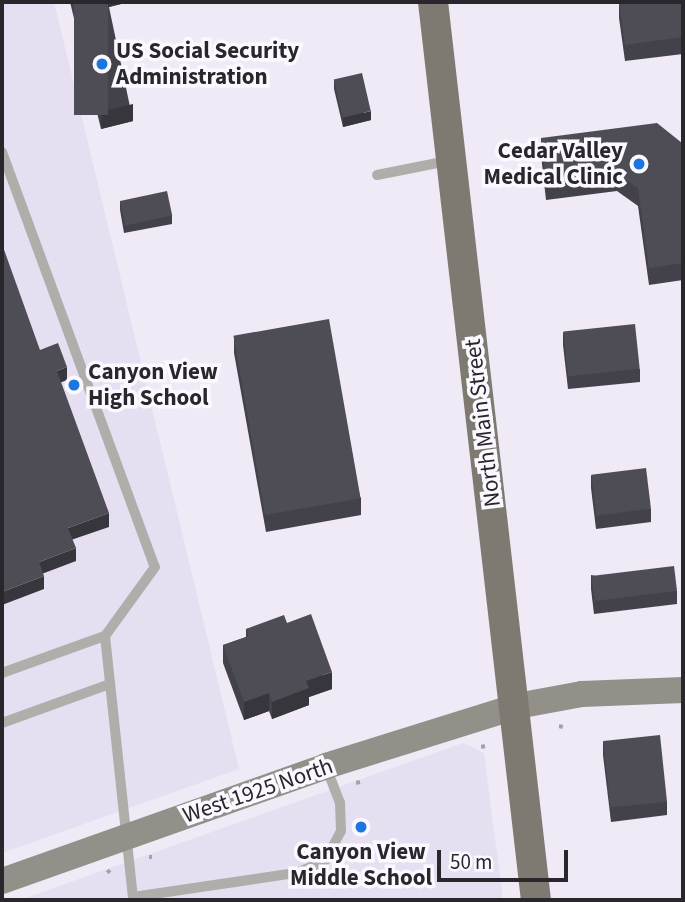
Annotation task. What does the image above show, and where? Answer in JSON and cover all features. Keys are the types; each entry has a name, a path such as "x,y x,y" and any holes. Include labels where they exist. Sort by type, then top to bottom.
{"main road":[{"name":"North Main Street","path":"433,2 517,706 536,900"}],"street":[{"name":"West 1925 North","path":"2,881 326,766 517,706 582,694 683,691"}],"lane":[{"path":"2,152 155,567 104,636 2,673"},
{"path":"377,175 452,160"},
{"path":"104,636 133,899 296,873 325,861 341,831 340,803 326,766"},
{"path":"2,723 110,684"}],"shaded area":[{"name":"Canyon View High School","path":"2,2 54,2 239,769 2,853"},
{"name":"Canyon View Middle School","path":"463,743 484,753 503,900 20,900"}],"building":[{"name":"US Social Security Administration","path":"74,2 108,2 108,115 74,115"},
{"path":"619,2 683,2 683,37 625,45"},
{"path":"362,73 371,111 343,118 334,80"},
{"path":"657,123 682,143 683,263 649,268 638,188 617,174 546,183 541,138"},
{"path":"167,191 172,215 125,225 120,201"},
{"name":"Canyon View High School","path":"2,244 40,350 58,343 67,367 57,371 109,513 68,528 76,548 39,562 44,576 2,592"},
{"path":"329,319 361,498 265,515 233,336"},
{"path":"635,324 640,369 568,376 563,332"},
{"path":"646,468 651,509 596,515 591,475"},
{"path":"674,566 677,591 595,601 592,576"},
{"path":"311,614 332,672 306,681 309,688 272,702 269,693 244,702 223,645 249,636 246,629 284,615 287,623"},
{"path":"660,735 667,802 610,808 603,741"}],"place":[{"name":"US Social Security Administration","path":"102,64"},
{"name":"Cedar Valley Medical Clinic","path":"639,164"},
{"name":"Canyon View High School","path":"74,385"},
{"name":"Canyon View Middle School","path":"361,827"}]}
